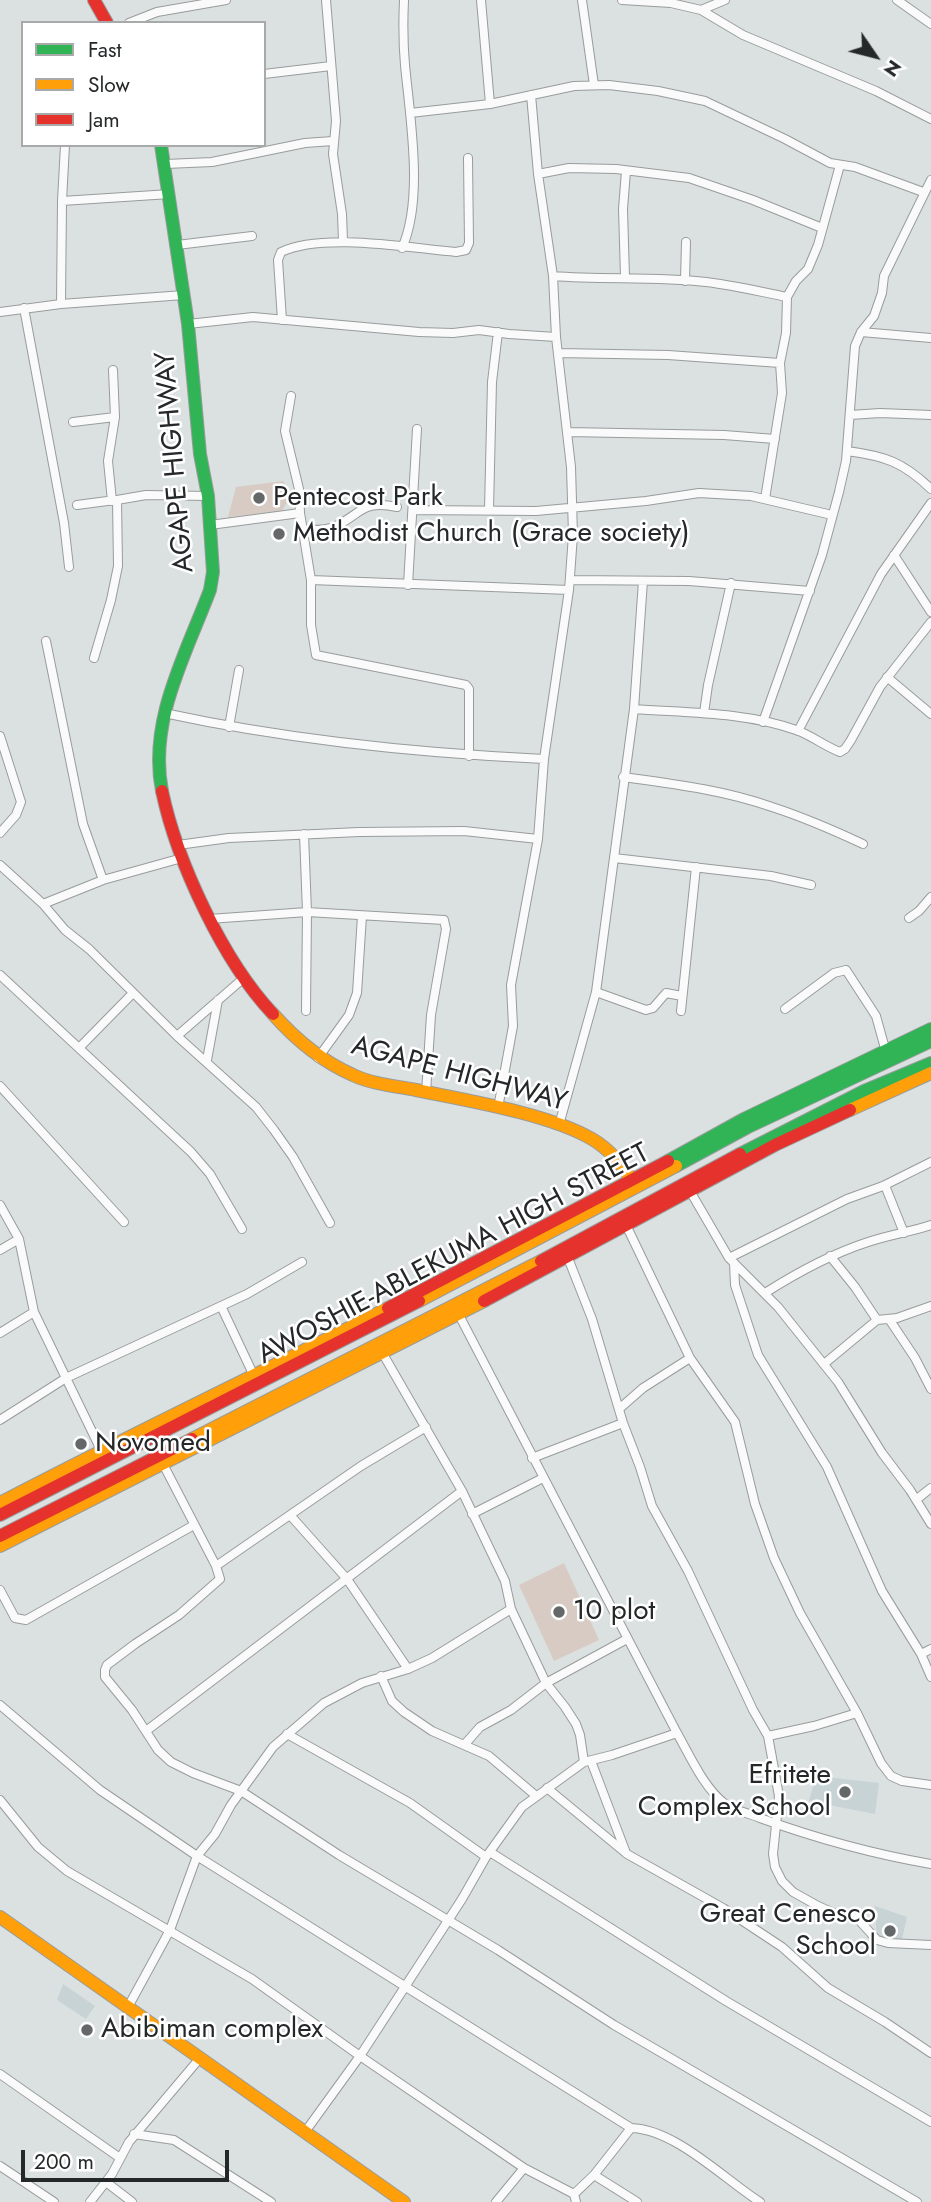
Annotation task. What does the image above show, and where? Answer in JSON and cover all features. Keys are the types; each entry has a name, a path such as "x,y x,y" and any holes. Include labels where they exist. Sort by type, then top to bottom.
{"street":[{"path":"94,0 106,21"},
{"path":"134,21 157,12 202,2 226,0"},
{"path":"326,0 336,121 333,154 343,241"},
{"path":"402,248 412,211 410,113 403,39 404,0"},
{"path":"481,0 490,104"},
{"path":"582,0 594,85"},
{"path":"622,0 648,3 661,1 701,10 743,35 876,91 931,119"},
{"path":"701,10 725,0"},
{"path":"897,0 931,24"},
{"path":"266,74 331,66"},
{"path":"410,113 490,104 574,86 594,85 658,91 705,101 830,163 855,167 923,192"},
{"path":"498,1108 513,1026 510,985 538,839 544,760 569,590 573,535 568,432 556,337 553,276 538,174 531,95"},
{"path":"166,164 212,162 305,143 333,141"},
{"path":"61,304 65,147"},
{"name":"AGAPE HIGHWAY","path":"162,147 188,324 200,454 208,496 213,572 210,590 163,713 159,752 160,781 180,852 209,919 221,943 245,977 289,1033 318,1058 353,1076 498,1108 559,1125 601,1145 629,1175"},
{"path":"282,320 278,271 281,251 343,241 456,253 467,250 468,158"},
{"path":"765,499 782,393 780,363 786,333 787,297 796,281 808,269 818,245 835,192 840,165"},
{"path":"538,174 569,168 689,178 822,228"},
{"path":"625,277 623,209 626,171"},
{"path":"763,722 810,591 832,515 847,451 855,346 861,332 874,316 884,276 931,180"},
{"path":"62,201 170,194"},
{"path":"177,245 252,236"},
{"path":"685,281 686,242"},
{"path":"553,276 706,282 787,297"},
{"path":"0,312 61,304 184,295"},
{"path":"24,308 64,523 69,568"},
{"path":"188,324 253,317 419,332 453,333 479,330 556,337"},
{"path":"489,509 492,382 498,332"},
{"path":"861,332 931,338"},
{"path":"559,353 668,355 780,363"},
{"path":"94,659 118,566 108,450 115,417 113,370"},
{"path":"291,396 284,424 297,480 311,580 311,625 316,655 466,685 469,689 469,756"},
{"path":"850,415 931,415"},
{"path":"73,422 115,417"},
{"path":"408,585 417,429"},
{"path":"568,432 724,435 775,439"},
{"path":"847,451 872,454 897,462 916,474 931,489"},
{"path":"413,510 536,511 646,501 699,493 751,496 832,515"},
{"path":"77,505 146,495 208,496"},
{"path":"798,731 881,574 931,503"},
{"path":"303,530 334,527 356,512 373,506 397,507"},
{"path":"210,525 300,513"},
{"path":"894,555 931,612"},
{"path":"311,580 569,590"},
{"path":"570,580 731,583 810,591"},
{"path":"559,1125 596,992 634,709 643,581"},
{"path":"704,713 731,583"},
{"path":"634,709 704,713 763,722 798,731 842,751 887,677 931,622"},
{"path":"46,641 83,824 103,880"},
{"path":"229,727 239,670"},
{"path":"887,677 931,714"},
{"path":"163,713 323,742 469,756 544,760"},
{"path":"0,736 21,802 16,815 0,833"},
{"path":"624,777 734,796 773,807 863,844"},
{"path":"43,904 180,852 229,838 464,831 538,839"},
{"path":"304,834 307,912 306,1011"},
{"path":"614,858 781,877 811,885"},
{"path":"0,864 43,904 65,930 89,949 177,1036 243,1094 274,1129 330,1223"},
{"path":"681,1011 696,867"},
{"path":"909,918 931,897"},
{"path":"209,919 307,912 444,920 446,923 431,1015 426,1093"},
{"path":"318,1058 354,1005 362,916"},
{"path":"785,1009 834,973 846,970 876,1016 886,1052"},
{"path":"0,975 196,1157 210,1174 242,1228"},
{"path":"177,1036 245,977"},
{"path":"596,992 646,1010 653,1008 666,993 682,996"},
{"path":"79,1048 133,993"},
{"path":"207,1060 218,1000"},
{"name":"AWOSHIE-ABLEKUMA HIGH STREET","path":"0,1515 210,1410 746,1123 931,1029"},
{"name":"AWOSHIE-ABLEKUMA HIGH STREET","path":"0,1503 101,1450 552,1228 629,1175 931,1041"},
{"name":"AWOSHIE-ABLEKUMA HIGH STREET","path":"0,1536 17,1532 163,1464 383,1354 627,1227 775,1145 927,1070"},
{"name":"AWOSHIE-ABLEKUMA HIGH STREET","path":"0,1546 17,1532 594,1234 767,1139 864,1091 927,1070"},
{"path":"0,1086 124,1222"},
{"path":"732,1261 847,1199 883,1186 931,1162"},
{"path":"883,1186 904,1233"},
{"path":"690,1191 732,1261 765,1293 824,1364 881,1453 917,1499 931,1524"},
{"path":"0,1205 19,1239 34,1312 101,1450"},
{"path":"765,1293 799,1271 830,1256 870,1241 931,1225"},
{"path":"627,1227 690,1358 735,1422 755,1504 774,1558 800,1613 857,1713 886,1771 902,1781 931,1785"},
{"path":"0,1250 19,1239"},
{"path":"830,1256 877,1320"},
{"path":"568,1258 592,1318 622,1423 652,1506 678,1552 768,1736 779,1796 772,1841 775,1867 782,1881 793,1892 836,1914 857,1918 877,1940 931,1945"},
{"path":"732,1261 735,1285 758,1355 827,1467 882,1591 921,1654 931,1677"},
{"path":"0,1420 66,1378 221,1306 302,1262"},
{"path":"221,1306 254,1376"},
{"path":"824,1364 877,1320 931,1306"},
{"path":"0,1333 34,1312"},
{"path":"459,1315 677,1733 721,1800 734,1808 775,1823 871,1852 931,1864"},
{"path":"888,1319 915,1358 931,1389"},
{"path":"383,1354 462,1491 505,1581 511,1609 546,1683 572,1715 587,1761 627,1854"},
{"path":"619,1409 643,1388 690,1358"},
{"path":"210,1410 215,1429"},
{"path":"532,1458 622,1423"},
{"path":"216,1566 361,1466 426,1427"},
{"path":"163,1464 220,1574 217,1583 179,1615 135,1644 104,1670 105,1676 158,1750 171,1762 193,1773 241,1791 339,1855 665,2056 917,2202"},
{"path":"472,1514 543,1478"},
{"path":"917,1499 931,1488"},
{"path":"146,1731 462,1491"},
{"path":"290,1515 347,1579 408,1669"},
{"path":"0,1590 15,1618 26,1620 194,1525"},
{"path":"128,2007 170,1930 197,1856 215,1834 262,1760 287,1734 324,1703 381,1676 408,1669 432,1658 511,1609"},
{"path":"465,1744 480,1727 511,1710 546,1683 627,1639"},
{"path":"921,1654 931,1649"},
{"path":"381,1676 392,1701 404,1712 432,1731 489,1756 535,1795"},
{"path":"0,1705 100,1790 197,1856 631,2128 650,2132 702,2159 760,2202"},
{"path":"768,1736 857,1713"},
{"path":"305,2132 360,2056 513,1818 535,1795 587,1761 677,1733"},
{"path":"287,1734 416,1807 726,2001 931,2122"},
{"path":"547,1788 627,1854 723,1908 782,1947 828,1988 886,2022 931,2053"},
{"path":"0,1800 38,1847 67,1871 252,1979 524,2168 575,2198 631,2128"},
{"path":"0,1917 404,2202"},
{"path":"90,2202 106,2182 135,2134 200,2058"},
{"path":"0,2074 120,2158"},
{"path":"135,2134 174,2140 271,2202"},
{"path":"0,2166 54,2202"},
{"path":"496,2202 524,2168"},
{"path":"594,2175 637,2202"},
{"path":"106,2182 132,2202"}],"shaded area":[{"name":"Pentecost Park","path":"284,481 287,502 282,511 228,517 236,487"},
{"name":"10 plot","path":"564,1563 599,1640 554,1661 519,1585"},
{"name":"Efritete Complex School","path":"816,1776 879,1783 875,1814 809,1801"},
{"name":"Great Cenesco School","path":"875,1906 907,1917 901,1943 877,1939"},
{"path":"63,1984 95,2006 86,2019 57,2000"}],"traffic: fast":[{"path":"161,147 188,324 200,454 208,496 213,572 210,590 181,663 165,714 160,739 162,791"},
{"path":"668,1161 744,1119 931,1029"},
{"path":"676,1166 748,1127 931,1041"},
{"path":"740,1154 864,1091 931,1063"}],"traffic: slow":[{"path":"273,1014 291,1033 320,1056 360,1078 507,1109 574,1130 609,1152 632,1181"},
{"path":"850,1110 931,1073"},
{"path":"419,1301 676,1166"},
{"path":"192,1439 541,1261"},
{"path":"0,1546 484,1301"},
{"path":"0,1503 388,1308"},
{"path":"0,1917 404,2202"}],"traffic: jam":[{"path":"94,0 106,21"},
{"path":"162,791 179,848 204,909 237,967 273,1014"},
{"path":"484,1301 775,1145 850,1110"},
{"path":"541,1261 740,1154"},
{"path":"388,1308 668,1161"},
{"path":"0,1515 419,1301"},
{"path":"0,1536 192,1439"}],"place":[{"name":"Pentecost Park","path":"259,498"},
{"name":"Methodist Church (Grace society)","path":"279,534"},
{"name":"Novomed","path":"81,1444"},
{"name":"10 plot","path":"559,1612"},
{"name":"Efritete Complex School","path":"845,1792"},
{"name":"Great Cenesco School","path":"890,1931"},
{"name":"Abibiman complex","path":"87,2030"}]}
